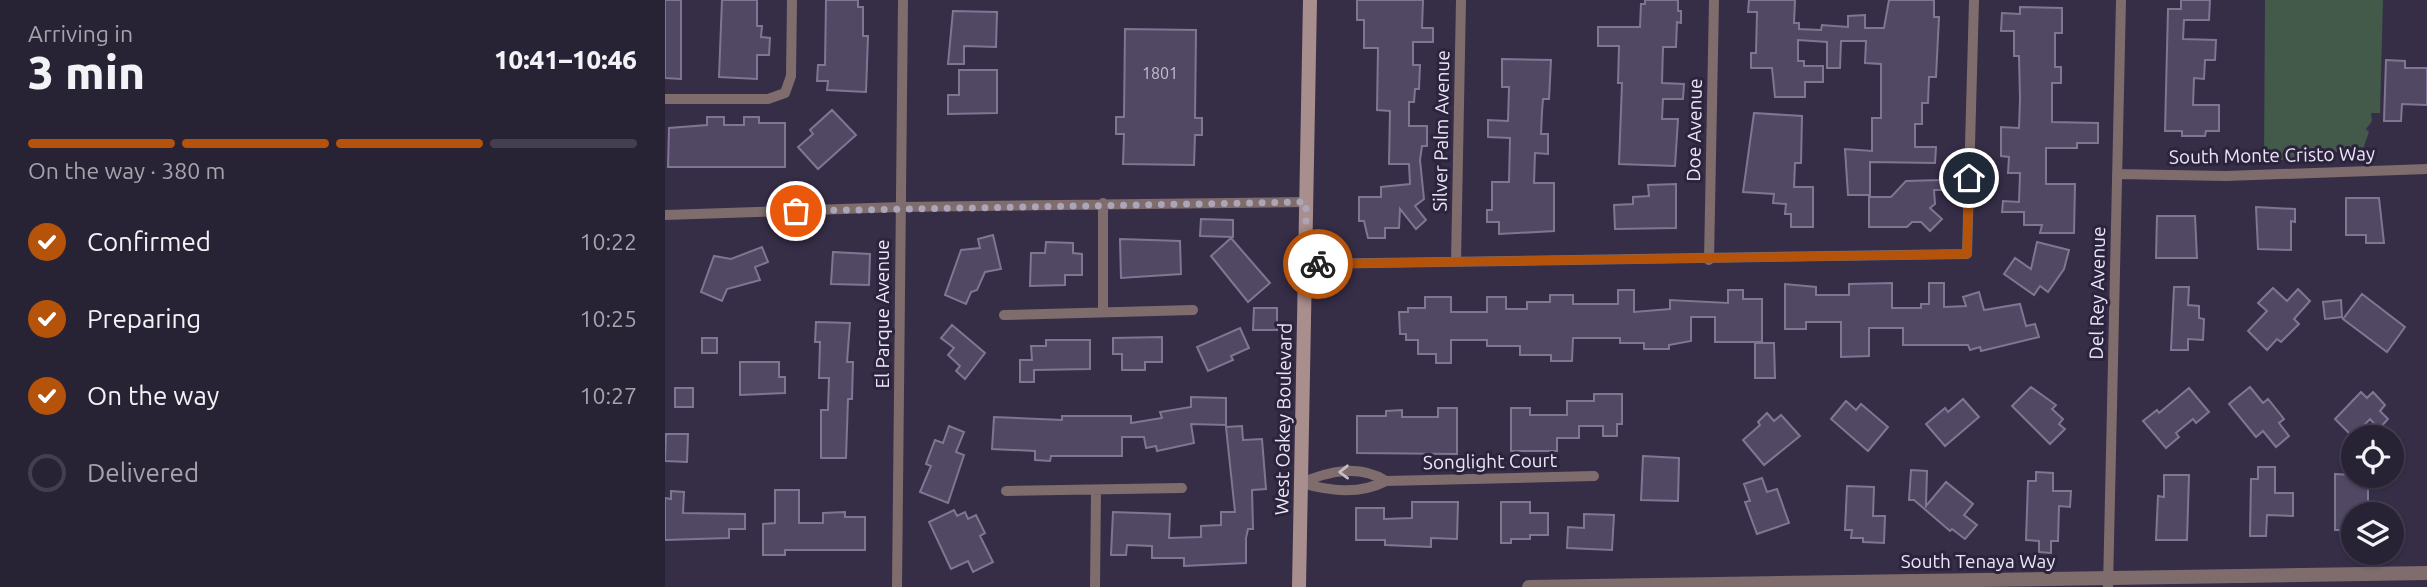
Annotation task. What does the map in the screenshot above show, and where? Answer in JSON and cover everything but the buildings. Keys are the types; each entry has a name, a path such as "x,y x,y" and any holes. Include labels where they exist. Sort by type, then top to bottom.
{"main road":[{"name":"West Oakey Boulevard","path":"1299,587 1310,0"}],"street":[{"path":"665,99 768,99 785,93 791,76 792,0"},
{"name":"El Parque Avenue","path":"897,587 902,0"},
{"name":"Silver Palm Avenue","path":"1456,262 1461,0"},
{"name":"Doe Avenue","path":"1709,260 1714,0"},
{"path":"1306,264 1967,254 1974,0"},
{"name":"Del Rey Avenue","path":"2108,584 2121,0"},
{"name":"South Monte Cristo Way","path":"2117,174 2226,176 2427,169"},
{"path":"665,215 901,207 1306,202"},
{"path":"1103,203 1103,312"},
{"path":"1004,315 1193,310"},
{"name":"Songlight Court","path":"1301,483 1327,472 1351,471 1370,471 1386,481"},
{"name":"Songlight Court","path":"1301,483 1327,491 1370,489 1386,481 1594,476"},
{"path":"1006,491 1182,488"},
{"path":"1095,587 1096,490"},
{"name":"South Tenaya Way","path":"1529,587 2108,584 2427,573"}],"green space":[{"path":"2265,0 2383,0 2380,113 2371,113 2372,121 2366,129 2369,132 2362,152 2329,152 2327,157 2264,161"}],"way so far":[{"path":"796,211 1082,203 1306,202 1306,264 1318,264"}],"route":[{"path":"1318,264 1967,254 1969,178"}]}
